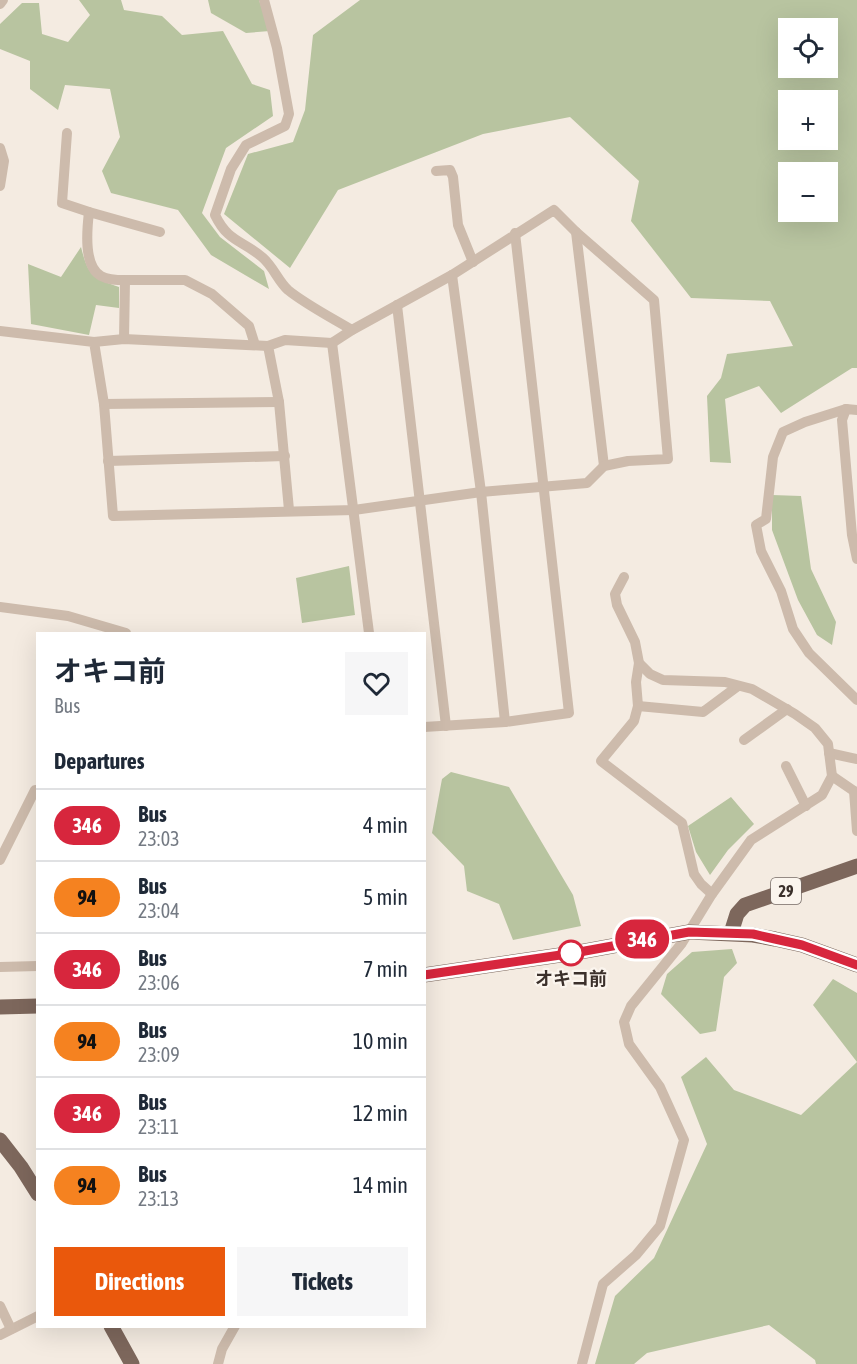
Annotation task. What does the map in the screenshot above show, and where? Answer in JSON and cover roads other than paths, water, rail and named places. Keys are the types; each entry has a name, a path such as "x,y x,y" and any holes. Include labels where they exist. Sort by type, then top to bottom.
{"main road":[{"name":"29","path":"731,933 737,914 745,905 857,866"},
{"path":"426,975 574,953 689,932 753,934 793,943 857,965"},
{"path":"0,1007 36,1006"},
{"path":"0,1140 36,1191"},
{"path":"112,1328 132,1364"}],"street":[{"path":"264,0 277,48 289,114 285,126 246,145 231,169 215,215 222,230 234,240 253,249 266,261 287,290 352,330"},
{"path":"67,134 62,203 160,232"},
{"path":"0,148 4,161 0,186"},
{"path":"435,171 450,170 453,177 458,225 473,262"},
{"path":"0,331 94,342 124,339 268,346 285,340 332,343 452,275 554,210 654,300 668,459 628,461 604,466 587,483 481,492 354,510 113,516 104,404 94,342"},
{"path":"88,212 86,239 92,265 99,275 108,279 125,280 185,280 212,294 249,326 255,345"},
{"path":"576,232 604,466"},
{"path":"426,727 505,722 569,713 515,233"},
{"path":"452,275 481,492 505,722"},
{"path":"124,339 125,280"},
{"path":"397,305 446,726"},
{"path":"332,343 369,632"},
{"path":"268,346 279,402 289,510"},
{"path":"104,404 279,402"},
{"path":"851,409 842,420 852,535 857,559"},
{"path":"851,409 805,422 783,432 773,457 766,519 756,525 761,551 781,591 792,629 809,653 857,700"},
{"path":"108,461 285,456"},
{"path":"624,577 615,594 617,604 635,642 639,663 636,682 638,706 634,721 601,761 682,824 694,874 712,894"},
{"path":"0,607 68,616 123,632"},
{"path":"582,1364 603,1284 636,1255 660,1226 684,1140 660,1087 629,1044 624,1022 631,1006 674,953 712,894 751,840 822,795 832,776 828,744 815,728 787,709 752,689 725,682 663,680 650,674 639,663"},
{"path":"638,706 702,712 738,686"},
{"path":"744,740 787,709"},
{"path":"829,753 857,759"},
{"path":"786,766 806,806"},
{"path":"832,776 855,792 857,831"},
{"path":"0,860 36,790"},
{"path":"0,963 36,966"},
{"path":"0,1306 11,1329"},
{"path":"0,1335 36,1317"},
{"path":"218,1364 222,1349 234,1328"}],"place":[{"name":"オキコ前","path":"571,953"}]}
